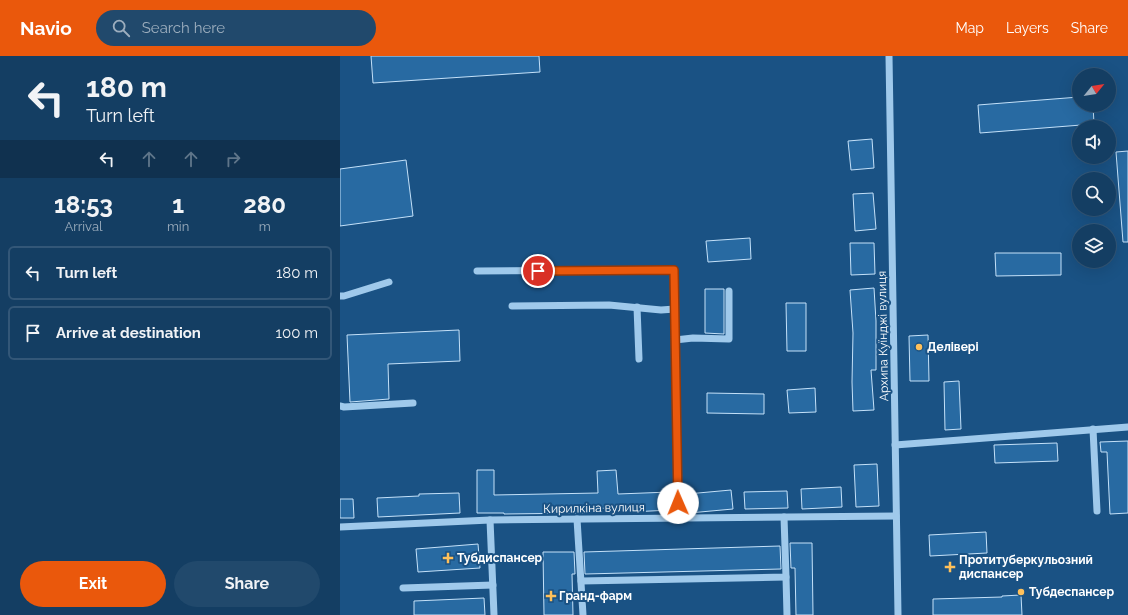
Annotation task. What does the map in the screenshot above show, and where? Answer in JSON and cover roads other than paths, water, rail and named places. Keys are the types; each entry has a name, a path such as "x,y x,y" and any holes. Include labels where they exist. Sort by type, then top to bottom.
{"street":[{"name":"Архипа Куїнджі вулиця","path":"889,56 898,615"},
{"path":"477,271 674,270 679,518"},
{"path":"340,296 389,282"},
{"path":"676,340 693,338 729,339 730,291"},
{"path":"512,306 609,305 661,310 675,309"},
{"path":"637,307 639,360"},
{"path":"340,406 344,407 413,402"},
{"path":"895,445 1128,427"},
{"path":"1093,429 1097,511"},
{"name":"Кирилкіна вулиця","path":"340,527 490,520 896,516"},
{"path":"784,517 787,615"},
{"path":"577,519 583,615"},
{"path":"490,520 494,615"},
{"path":"581,581 786,577"},
{"path":"403,588 493,585"}],"place":[{"name":"Делівері","path":"919,347"},
{"name":"Тубдиспансер","path":"448,558"},
{"name":"Протитуберкульозний диспансер","path":"950,567"},
{"name":"Тубдеспансер","path":"1021,592"},
{"name":"Гранд-фарм","path":"551,596"}]}
